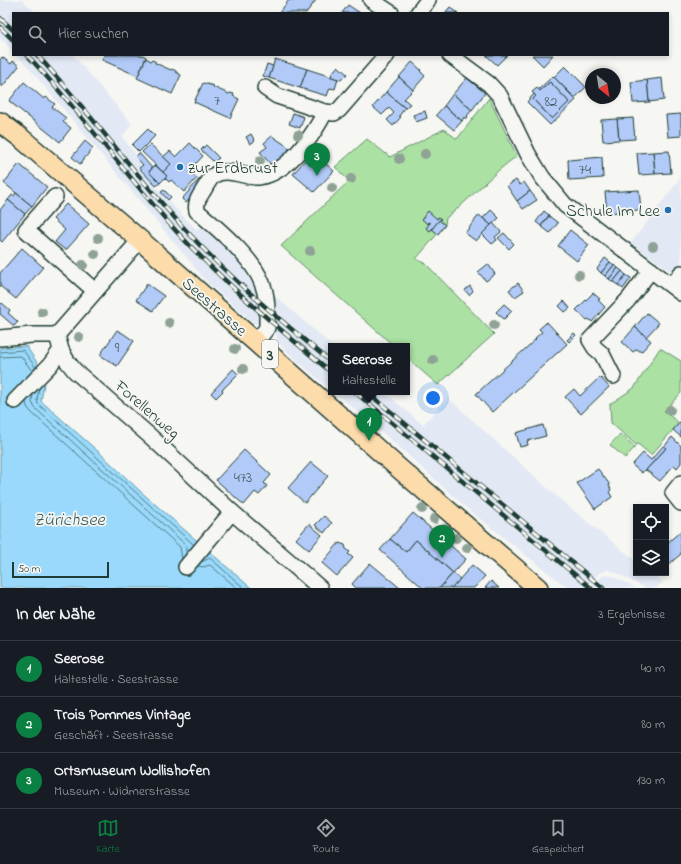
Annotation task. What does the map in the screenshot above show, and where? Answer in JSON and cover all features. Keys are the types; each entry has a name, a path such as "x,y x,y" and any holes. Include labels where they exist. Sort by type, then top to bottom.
{"main road":[{"name":"Seestrasse","path":"0,122 21,138 140,240 402,471 538,588"}],"street":[{"path":"371,0 389,12"},
{"path":"419,12 428,0"},
{"path":"265,88 276,96 325,112 334,113 339,110 386,56"},
{"path":"451,56 489,84 500,96 528,154 542,177 564,205 676,289 681,273"},
{"path":"256,342 267,328 266,298 262,282 249,261 212,224 196,211 197,203 209,181 218,173 230,172 258,177 272,173 286,164 300,150 325,112"},
{"path":"55,196 26,230 95,291"},
{"path":"15,401 50,365 59,342 95,291 140,240"},
{"path":"613,376 602,354 595,348 590,340 628,300 651,270"},
{"path":"0,338 32,335 59,342"},
{"name":"Forellenweg","path":"59,342 67,361 75,371 151,437 232,512 320,588"},
{"path":"186,567 232,512"}],"shaded area":[{"path":"0,0 22,0 35,12 12,12 12,50 0,38"},
{"path":"18,56 74,56 132,124 122,137 142,165 139,169 196,229 202,227 208,230 246,268 255,280 259,294 259,323 255,324 207,282"},
{"name":"Schule Im Lee","path":"681,177 681,279 631,243"},
{"path":"274,295 329,343 328,387 286,351 278,342 275,331 273,307 276,307"},
{"path":"338,395 388,395 423,425 448,398 564,503 633,559 633,576 656,576 663,582 656,588 645,588 615,572 608,570 599,573 586,588 568,588 470,511 398,446"},
{"path":"602,576 613,576 636,588 592,588"}],"green space":[{"path":"489,98 517,156 446,218 445,225 416,259 425,263 494,334 438,385 410,361 410,343 391,343 281,246 349,181 335,167 367,139 390,157 444,129 457,139"},
{"path":"660,348 681,361 681,393 664,411 679,423 651,455 638,444 636,445 611,423 610,404 634,388"},
{"path":"620,434 635,447 625,458 610,445"}],"water":[{"name":"Zürichsee","path":"26,346 46,376 42,380 44,384 41,401 140,491 251,588 0,588 0,348"}],"building":[{"path":"289,0 316,0 307,12 280,12"},
{"path":"348,5 358,12 343,12"},
{"path":"450,7 457,12 446,12"},
{"path":"104,56 146,57 138,76 102,60"},
{"path":"487,56 506,56 497,65"},
{"path":"533,56 552,56 543,66"},
{"path":"2,57 11,64 13,61 19,66 2,87 0,85 0,60"},
{"path":"146,58 171,70 172,69 181,75 172,94 137,78"},
{"path":"275,59 307,69 300,88 269,78"},
{"path":"412,62 425,76 413,90 399,77"},
{"path":"267,64 273,66 269,78 263,76"},
{"path":"338,66 347,74 341,80 331,77 332,73"},
{"path":"565,66 585,86 585,88 575,98 554,77"},
{"path":"307,69 338,79 335,89 330,88 327,96 300,88"},
{"path":"553,76 576,100 550,125 527,102 534,94 536,96 533,99 552,119 569,102 550,82 540,91 538,90"},
{"path":"399,77 413,90 404,99 410,104 405,108 386,92"},
{"path":"467,78 485,93 472,110 453,94"},
{"path":"662,78 664,100 649,102 647,80"},
{"path":"647,80 649,102 633,103 631,82"},
{"path":"24,82 44,99 46,97 55,104 52,107 66,118 63,122 71,128 60,142 9,101"},
{"path":"550,82 569,102 552,119 533,99 536,96 532,92 537,88 540,91"},
{"path":"203,83 214,86 213,87 229,94 234,94 233,96 239,99 230,118 194,102"},
{"path":"386,92 405,108 399,116 401,117 393,126 387,120 394,113 389,108 382,115 373,107"},
{"path":"453,94 472,110 467,116 468,117 466,119 464,117 462,121 444,106"},
{"path":"444,106 462,121 454,130 436,115"},
{"path":"425,111 427,118 416,122 413,115"},
{"path":"293,113 304,117 300,128 289,124"},
{"path":"681,114 681,136 668,137 666,115"},
{"path":"633,118 635,139 619,140 617,119"},
{"path":"617,119 619,140 603,141 601,120"},
{"path":"148,129 155,136 139,152 132,145"},
{"path":"251,134 255,141 250,144 246,137"},
{"path":"272,136 287,146 291,152 273,167 260,152 267,147 264,143"},
{"path":"85,141 93,148 80,164 72,157"},
{"name":"zur Erdbrust","path":"190,143 203,156 189,171 197,178 184,192 171,180 169,182 165,178 167,176 163,172 171,164 163,157 170,151 176,157"},
{"path":"150,144 171,164 163,172 142,152"},
{"path":"206,145 219,158 214,162 201,150"},
{"path":"669,151 671,173 655,174 653,152"},
{"path":"312,152 334,171 314,192 293,174"},
{"path":"653,152 655,174 639,175 637,153"},
{"path":"139,153 152,168 149,172 160,183 156,186 139,168 143,165 136,157"},
{"path":"602,157 603,178 569,180 568,160"},
{"path":"19,164 47,187 32,206 4,183"},
{"path":"155,165 167,176 160,183 149,172"},
{"path":"200,178 202,179 194,194 186,203 182,199"},
{"path":"516,180 520,185 524,182 530,191 517,201 507,186"},
{"path":"164,190 171,197 168,200 161,192"},
{"path":"639,190 641,210 607,213 605,192"},
{"path":"530,191 537,200 523,209 517,201"},
{"path":"16,193 32,206 25,214 8,200"},
{"path":"8,200 25,214 2,242 0,240 0,210"},
{"path":"66,204 89,224 67,249 64,249 55,242 65,230 53,219"},
{"path":"491,210 499,218 491,225 483,218"},
{"path":"428,211 437,219 438,217 441,219 430,231 426,228 430,223 428,222 427,224 422,219"},
{"path":"544,211 549,215 541,226 536,222"},
{"path":"479,215 491,225 476,241 465,233"},
{"path":"549,216 558,223 550,233 541,226"},
{"path":"439,220 445,225 438,234 432,229"},
{"path":"493,223 501,232 495,237 497,240 492,244 482,234"},
{"path":"570,230 589,245 577,261 558,246"},
{"path":"504,233 514,244 509,249 498,238"},
{"path":"22,248 43,267 16,299 0,286 0,273"},
{"path":"605,258 610,262 601,273 597,269"},
{"path":"610,262 614,265 605,276 601,273"},
{"path":"488,264 495,274 486,281 478,272"},
{"path":"614,265 618,268 609,279 605,276"},
{"path":"618,268 622,271 613,282 609,279"},
{"path":"622,271 626,275 618,285 613,282"},
{"path":"626,275 631,278 623,289 618,285"},
{"path":"518,283 524,291 515,297 509,290"},
{"path":"147,284 164,296 153,311 136,300"},
{"path":"470,286 473,291 469,295 465,290"},
{"path":"593,293 600,299 598,300 605,307 592,322 589,319 587,320 576,310"},
{"path":"564,301 570,308 565,312 559,306"},
{"path":"2,303 10,310 8,313 18,322 14,326 0,314 0,305"},
{"path":"504,304 512,311 504,319 496,312"},
{"path":"647,313 659,323 646,337 635,327"},
{"path":"547,322 567,344 492,412 476,394 536,339 535,338 542,332 539,329"},
{"path":"635,327 651,341 641,352 637,349 633,352 622,342"},
{"path":"117,330 134,341 117,366 100,355"},
{"path":"574,333 576,335 569,342 567,340"},
{"path":"233,369 238,374 216,398 211,393"},
{"path":"600,377 609,387 581,414 565,397 574,389 580,396"},
{"path":"681,421 681,437 673,430"},
{"path":"543,425 546,436 527,441 528,445 520,447 516,433"},
{"path":"672,437 681,446 681,463 677,468 674,465 660,481 646,470 666,448 664,447"},
{"path":"663,446 666,448 642,473 632,465 643,453 651,460"},
{"path":"244,450 271,475 264,483 267,486 259,495 255,492 244,505 216,480"},
{"path":"311,462 328,476 305,503 288,488"},
{"path":"598,469 610,485 611,490 609,492 612,497 595,509 577,483"},
{"path":"413,513 466,559 453,573 416,540 406,552 390,539"},
{"path":"324,516 332,523 324,533 315,525"},
{"path":"309,524 322,535 309,550 296,539"},
{"path":"681,531 681,554 669,564 669,541"},
{"path":"390,539 406,552 416,540 453,573 440,588 423,588 380,550"},
{"path":"339,543 345,545 346,549 350,552 348,554 353,558 337,576 322,563"},
{"path":"370,563 400,588 356,588 352,584"},
{"path":"472,565 485,576 474,588 452,588"},
{"path":"453,573 460,579 452,588 440,588"},
{"path":"491,581 499,588 485,588"}],"railway":[{"path":"0,18 12,29"},
{"path":"0,27 12,39"},
{"path":"28,56 47,76 157,209 194,250 251,304 328,369"},
{"path":"38,56 74,97 163,205 199,244 254,297 328,360"},
{"path":"359,395 591,588"},
{"path":"371,395 603,588"}],"place":[{"name":"zur Erdbrust","path":"180,167"},
{"name":"Ortsmuseum Wollishofen","path":"317,176"},
{"name":"Schule Im Lee","path":"668,210"},
{"name":"Seerose","path":"369,441"},
{"name":"Trois Pommes Vintage","path":"442,558"}]}
